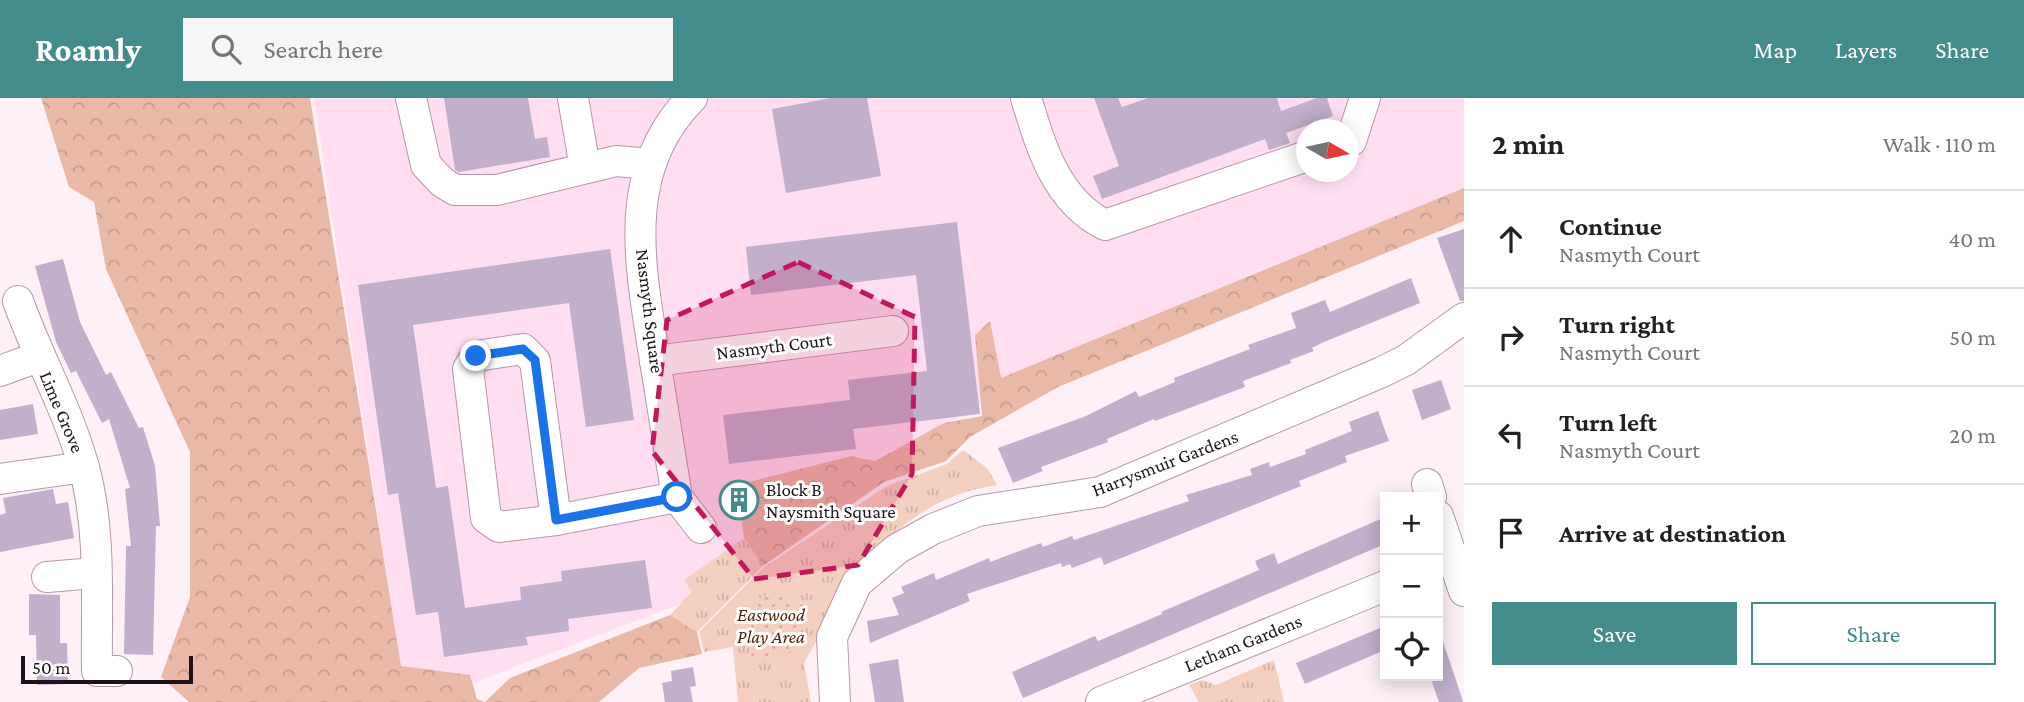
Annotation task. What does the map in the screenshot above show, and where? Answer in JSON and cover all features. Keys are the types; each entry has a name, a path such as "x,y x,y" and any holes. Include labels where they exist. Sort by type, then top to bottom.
{"street":[{"path":"411,98 426,165 442,182 455,190 497,190 617,161 651,163"},
{"path":"573,98 585,169"},
{"name":"Nasmyth Square","path":"692,98 674,117 655,148 645,186 639,260 677,497 701,528"},
{"path":"1026,98 1041,149 1070,201 1105,225 1296,160"},
{"path":"1357,119 1364,98"},
{"name":"Lime Grove","path":"18,301 38,357 65,411 84,467 94,525 97,671 117,671"},
{"name":"Harrysmuir Gardens","path":"835,702 832,637 858,583 897,548 933,529 978,511 1100,492 1382,372 1406,360 1464,318"},
{"name":"Nasmyth Court","path":"655,361 892,331"},
{"path":"556,520 535,360 523,349 476,356 468,369 486,518 499,527 556,520 677,497"},
{"name":"Lime Grove","path":"0,371 38,357"},
{"name":"Lime Grove","path":"0,479 84,467"},
{"path":"1445,562 1464,591"},
{"path":"47,577 95,573"},
{"name":"Letham Gardens","path":"1101,702 1380,588"}],"highlighted area":[{"path":"798,262 915,317 912,474 858,565 754,579 652,451 667,320"}],"shaded area":[{"path":"314,98 1464,98 1464,189 1007,389 773,524 709,593 423,702 401,667"}],"green space":[{"path":"41,98 310,98 401,666 470,675 477,699 485,702 189,702 161,677 190,597 190,452 106,269 94,202 69,187"},
{"path":"1464,188 1464,221 1058,387 970,437 946,461 884,482 763,566 744,538 737,485 851,456 875,461 944,423 982,416 975,335 990,321 1001,378"},
{"path":"963,450 987,468 997,485 961,494 930,508 903,526 880,548 840,602 804,663 811,702 738,702 733,647 704,652 699,632 764,567 887,486 947,464"},
{"path":"744,538 763,566 697,632 670,615 692,592 684,580"},
{"name":"Eastwood Play Area","path":"775,592 809,607 792,651 753,659 740,625 749,602"},
{"path":"670,615 697,632 702,654 639,668 599,702 485,702 510,678"},
{"path":"1274,660 1284,702 1199,702 1189,685 1202,680 1216,685"}],"building":[{"path":"444,98 528,98 535,139 547,137 550,157 459,172 455,170"},
{"path":"831,98 867,98 881,176 786,193 772,109"},
{"path":"1094,98 1118,98 1122,107 1148,98 1277,98 1281,111 1317,98 1327,98 1333,116 1325,119 1296,119 1296,129 1286,133 1290,143 1269,150 1265,139 1102,199 1093,176 1119,166"},
{"path":"957,222 980,414 853,429 856,449 729,464 723,415 850,400 848,380 927,371 916,275 751,295 746,247"},
{"path":"1464,229 1464,301 1460,301 1437,238"},
{"path":"610,249 634,420 586,427 569,303 413,325 436,488 448,486 465,608 521,600 520,587 562,581 561,571 645,560 652,608 568,619 569,631 526,637 528,645 444,657 438,612 416,615 398,493 388,495 358,285"},
{"path":"63,259 80,322 106,375 111,372 139,428 143,427 155,466 160,526 156,526 153,655 124,654 126,546 131,546 125,489 130,488 109,419 102,423 76,371 71,373 56,342 35,266"},
{"path":"1411,278 1420,303 1324,342 1312,348 1314,351 1290,360 1291,363 1243,381 1245,387 1155,421 1154,419 1107,439 1108,442 1041,467 1043,471 1013,483 998,448 1086,416 1136,391 1139,397 1175,382 1174,378 1250,349 1248,345 1296,328 1291,313 1325,300 1330,312"},
{"path":"1441,380 1451,409 1422,420 1412,390"},
{"path":"33,404 38,434 0,440 0,410"},
{"path":"1378,411 1389,441 1345,456 1347,462 1299,481 1301,486 1104,565 1101,557 1072,568 1070,564 1062,567 1061,563 967,594 970,601 870,643 867,621 899,615 892,598 904,593 901,587 934,573 936,580 989,558 990,562 1041,543 1043,547 1072,536 1074,540 1189,501 1186,495 1252,475 1250,469 1269,462 1270,467 1306,454 1305,450 1352,431 1349,422"},
{"path":"53,489 56,504 68,502 74,538 0,552 0,515 6,513 3,498"},
{"path":"1380,519 1380,546 1023,698 1012,672 1095,636 1098,641 1259,570 1255,561 1274,553 1278,564"},
{"path":"29,594 60,595 60,643 67,643 68,684 37,685 36,635 29,635"},
{"path":"1380,628 1380,652 1305,684 1296,663"},
{"path":"1443,642 1463,702 1439,702 1432,681 1443,681"},
{"path":"898,659 904,702 875,702 869,664"},
{"path":"693,667 696,686 690,687 693,702 665,702 662,683 672,681 671,671"}],"place":[{"name":"Block B Naysmith Square","path":"739,500"}],"route":[{"path":"476,356 523,349 535,360 556,520 677,497"}]}
